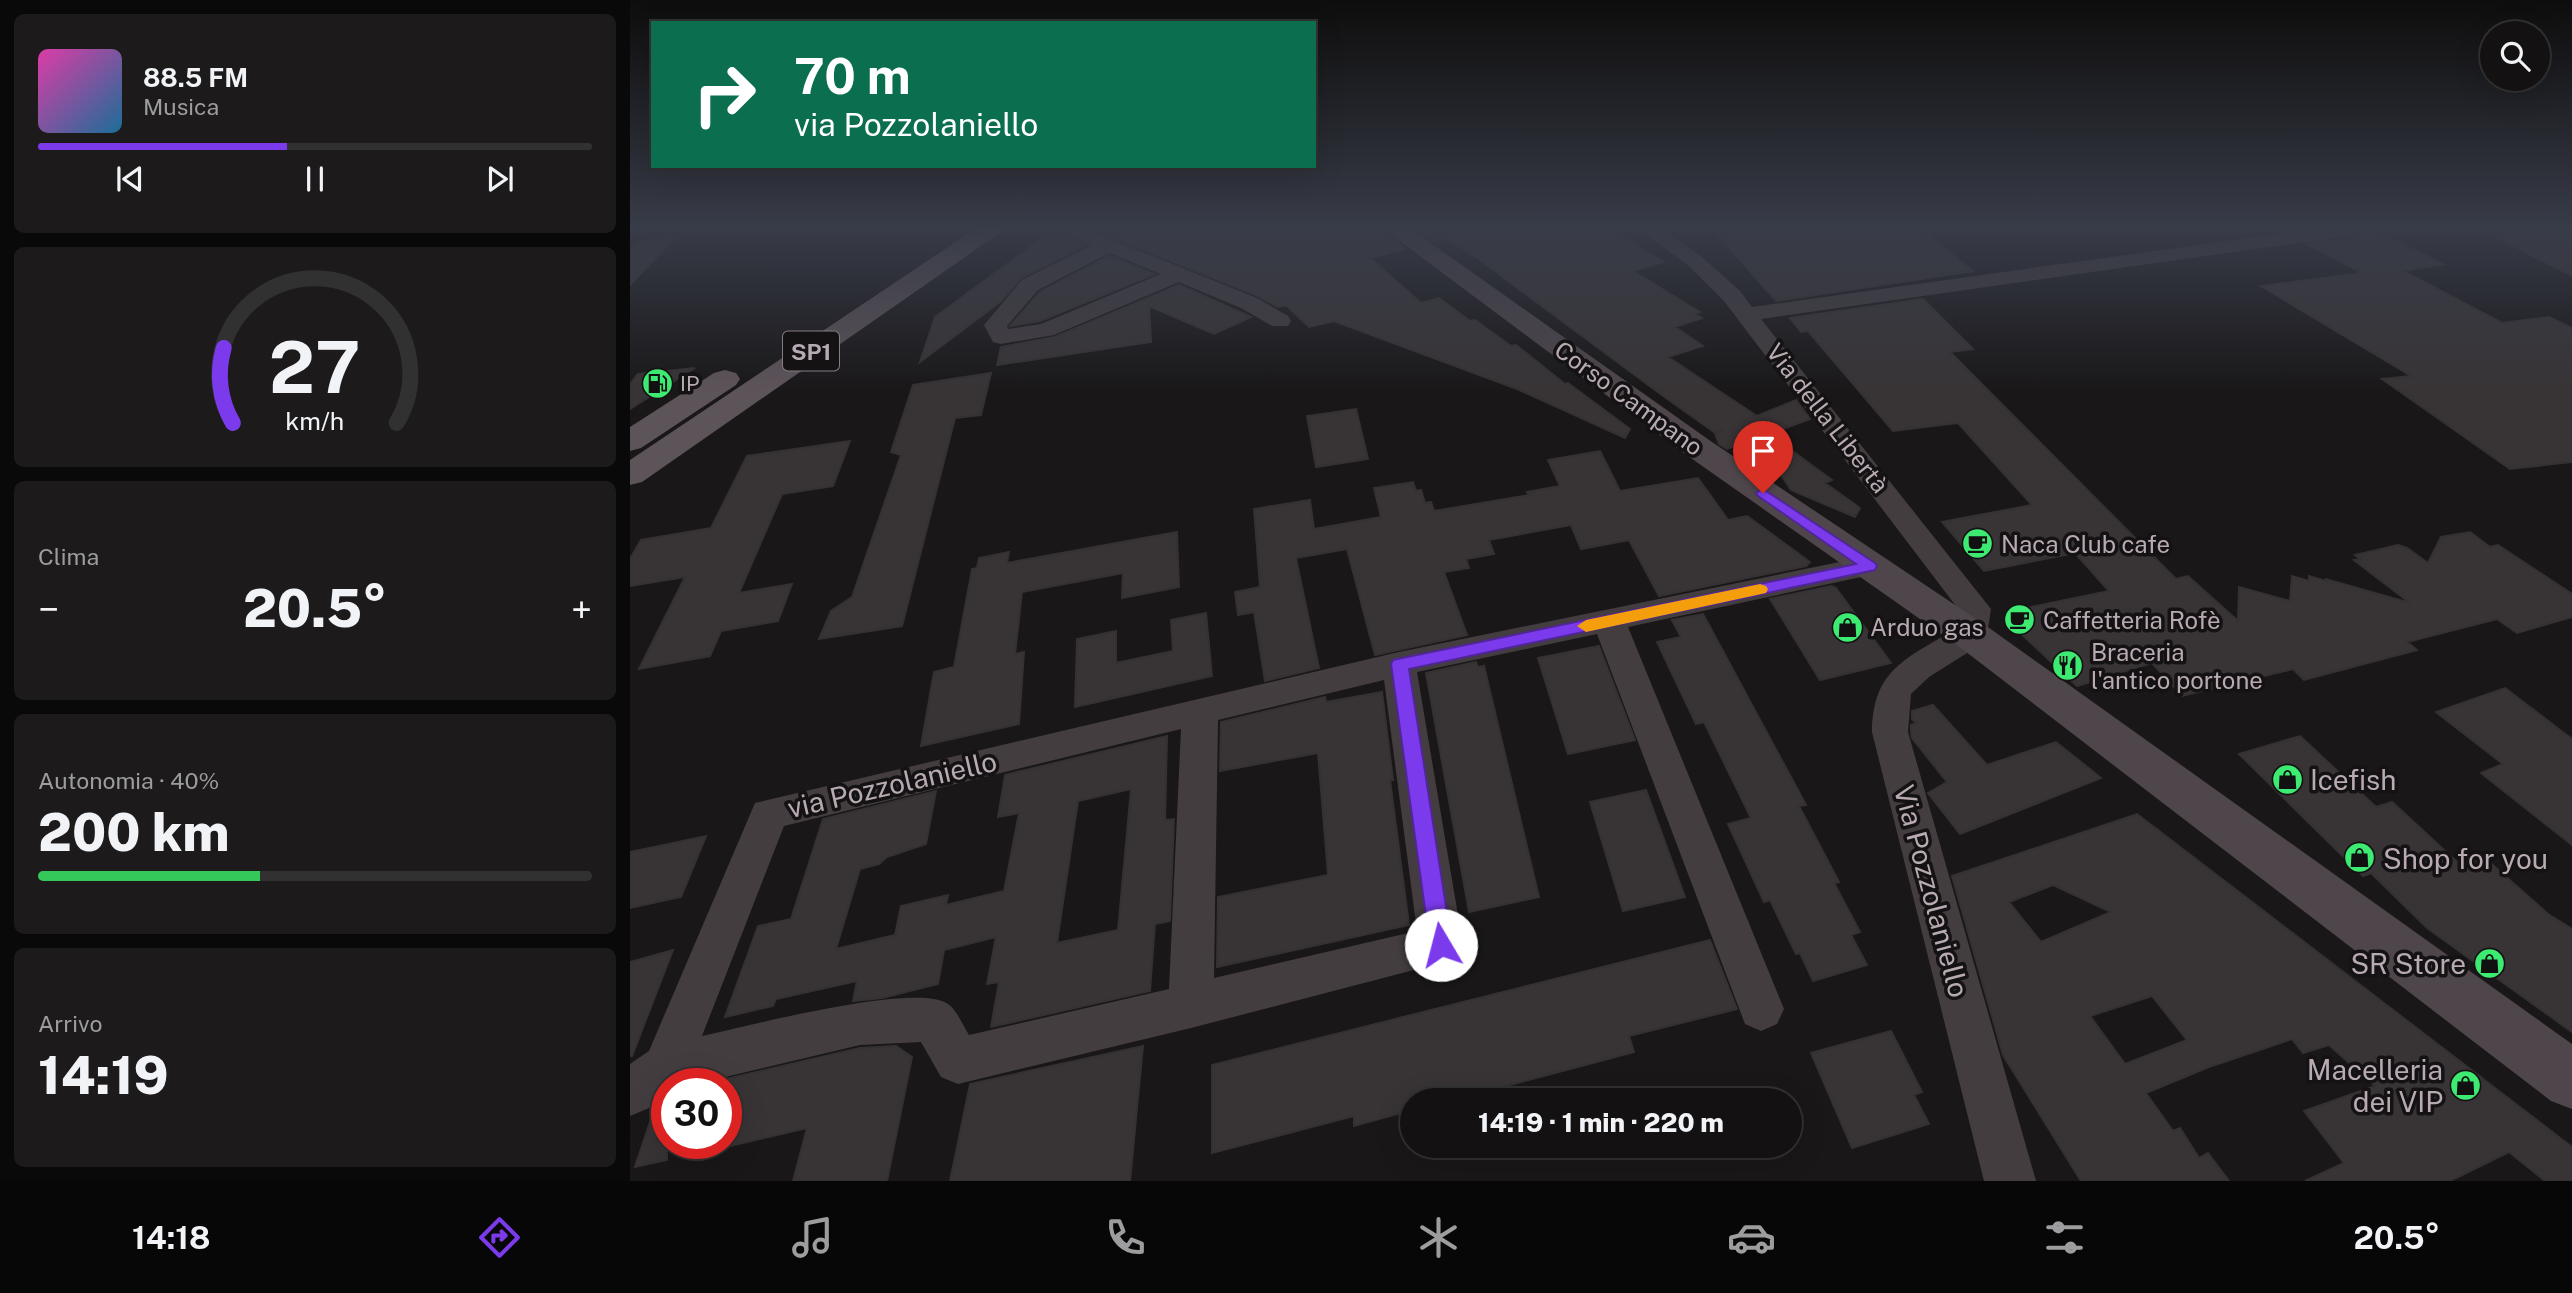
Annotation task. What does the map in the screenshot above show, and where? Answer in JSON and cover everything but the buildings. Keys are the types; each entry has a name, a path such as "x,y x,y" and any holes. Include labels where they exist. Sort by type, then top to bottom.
{"main road":[{"name":"SP1","path":"633,438 874,282"},
{"name":"SP1","path":"630,475 912,282"},
{"name":"Corso Campano","path":"1469,282 1700,449 1971,635 2572,1080"}],"street":[{"path":"1036,282 1030,285 995,325 1001,337 1046,330 1161,282"},
{"path":"1199,282 1249,303 1280,321"},
{"name":"Via della Libertà","path":"1716,282 1747,314 1975,609 1971,635"},
{"path":"1747,314 1975,282"},
{"name":"via Pozzolaniello","path":"666,1068 769,814 1399,664 1870,566"},
{"path":"1609,621 1761,1009"},
{"name":"Via Pozzolaniello","path":"1971,635 1905,679 1895,691 1890,712 1890,732 2010,1181"},
{"path":"666,1068 860,1023 933,1020 958,1061 1441,945 1399,664"},
{"path":"1191,1007 1200,710"},
{"path":"630,1093 651,1078"}],"slow traffic":[{"path":"1586,626 1760,589"}],"place":[{"name":"IP","path":"657,383"},
{"name":"Naca Club cafe","path":"1978,544"},
{"name":"Caffetteria Rofè","path":"2020,620"},
{"name":"Arduo gas","path":"1847,627"},
{"name":"Braceria l'antico portone","path":"2068,666"},
{"name":"Icefish","path":"2287,779"},
{"name":"Shop for you","path":"2360,858"},
{"name":"SR Store","path":"2489,963"},
{"name":"Macelleria dei VIP","path":"2466,1085"}],"route":[{"path":"1441,945 1399,664 1870,566 1763,493"}]}
